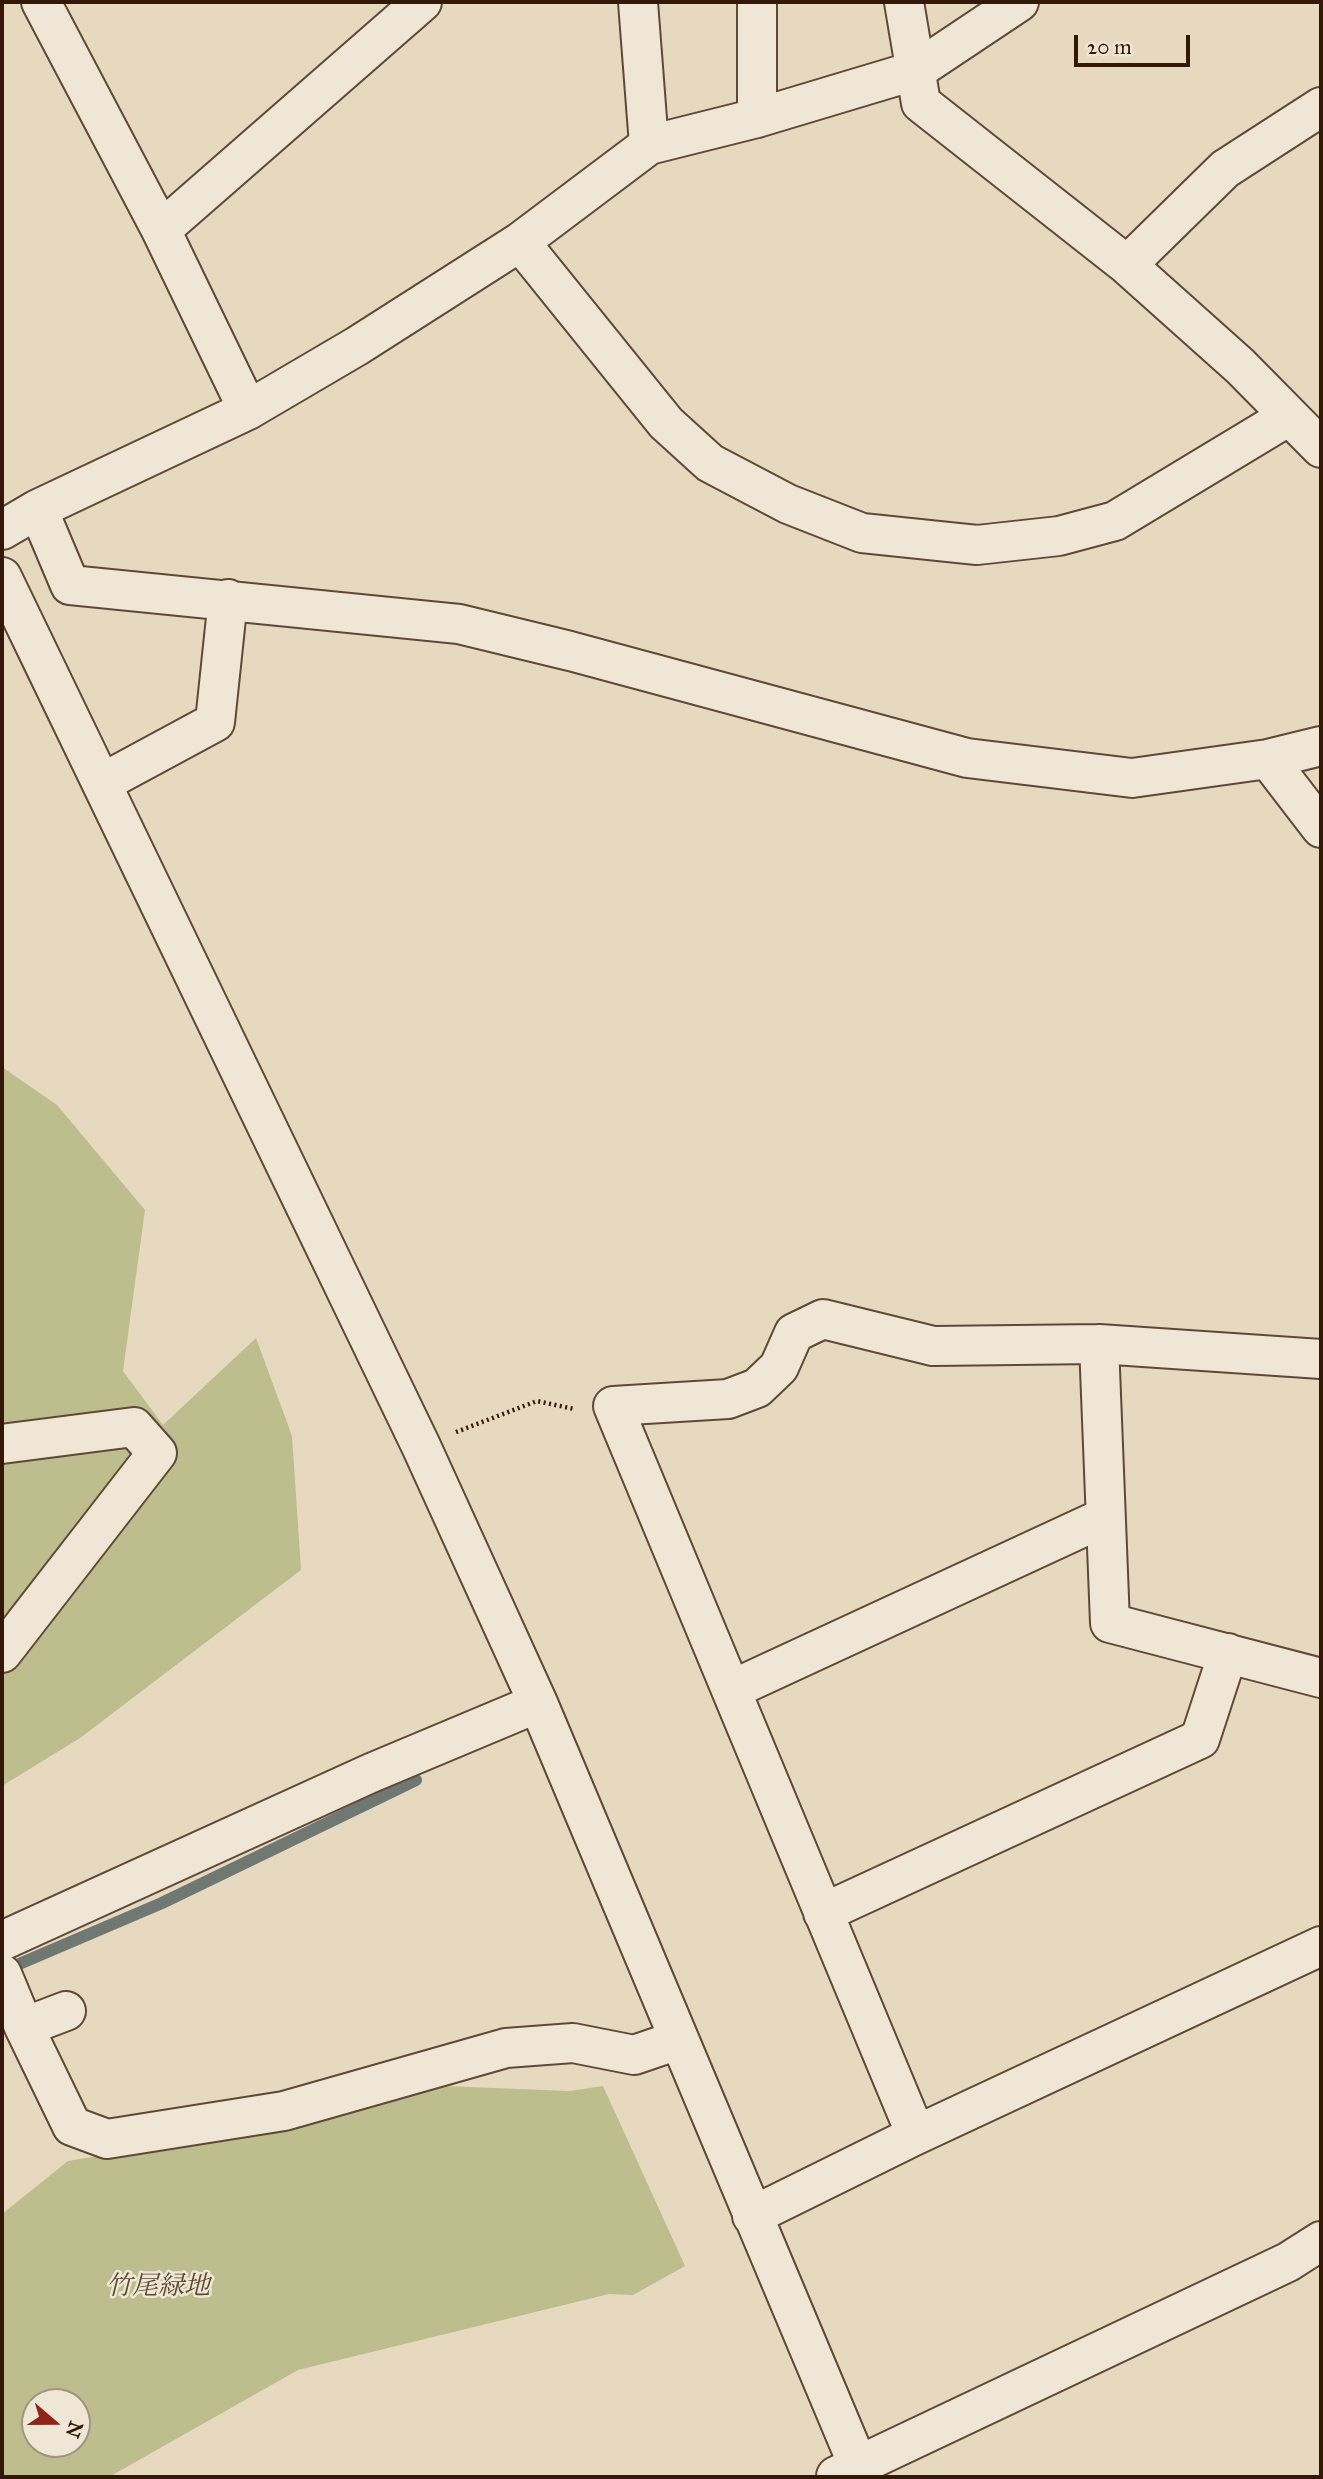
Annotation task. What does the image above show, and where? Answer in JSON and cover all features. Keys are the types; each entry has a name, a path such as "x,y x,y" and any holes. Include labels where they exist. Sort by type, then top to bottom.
{"street":[{"path":"41,2 161,230 248,410"},
{"path":"161,230 422,2"},
{"path":"638,2 649,145"},
{"path":"757,2 757,118"},
{"path":"904,2 921,103 1127,265 1240,366 1321,448"},
{"path":"2,530 38,509 248,410 358,346 520,242 649,145 757,118 917,70 1018,2"},
{"path":"1127,265 1225,169 1321,107"},
{"path":"520,242 666,423 710,463 788,504 862,533 977,545 1059,536 1115,522 1289,416"},
{"path":"38,509 70,584 459,624 623,665 967,758 1132,778 1268,759 1321,746"},
{"path":"2,577 421,1446 538,1703 752,2216 850,2475 1288,2262 1321,2241"},
{"path":"102,783 215,722 228,599"},
{"path":"1268,759 1321,828"},
{"path":"916,2135 613,1406 728,1399 757,1388 779,1367 794,1333 823,1319 933,1346 1100,1344 1321,1359"},
{"path":"1100,1344 1110,1623 1321,1678"},
{"path":"2,1444 135,1427 157,1453 2,1653"},
{"path":"731,1690 1105,1517"},
{"path":"823,1913 1200,1739 1228,1653"},
{"path":"2,1941 371,1773 538,1703"},
{"path":"752,2216 916,2135 1321,1946"},
{"path":"2,1974 24,2027 72,2126 107,2139 284,2111 506,2048 573,2043 634,2055 678,2040"},
{"path":"24,2027 66,2011"}],"path":[{"path":"421,1446 537,1401 588,1411 613,1406"}],"green space":[{"path":"2,1067 57,1105 145,1210 123,1371 163,1425 256,1338 292,1436 301,1570 80,1738 2,1786"},
{"name":"竹尾緑地","path":"442,2086 570,2091 603,2086 685,2266 633,2295 609,2294 298,2370 109,2477 2,2477 2,2214 68,2161 263,2129"}],"waterway":[{"path":"5,1970 162,1903 416,1780"}]}
